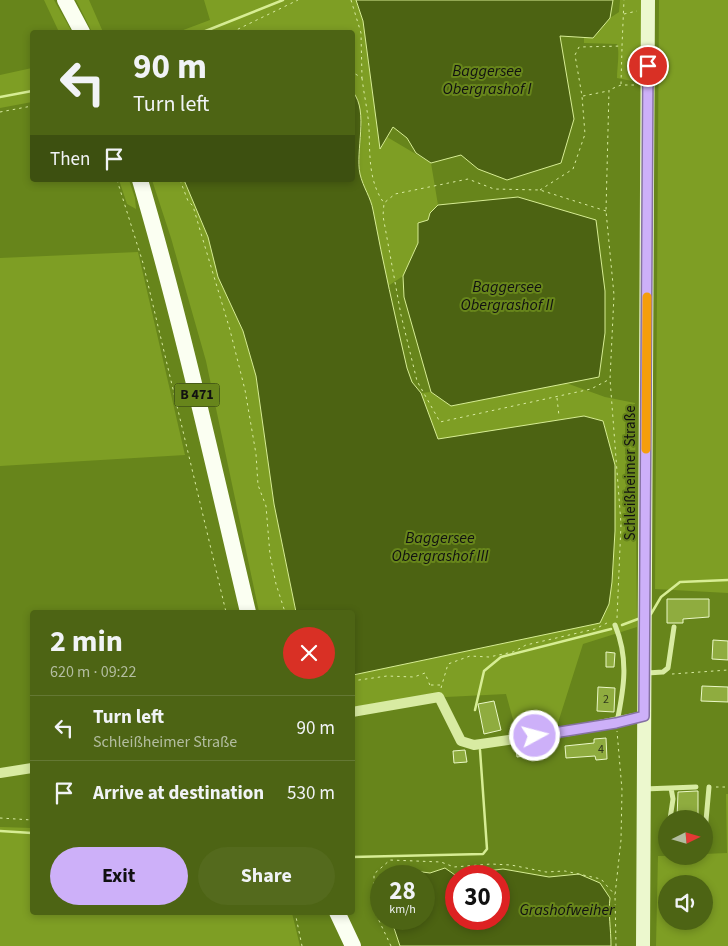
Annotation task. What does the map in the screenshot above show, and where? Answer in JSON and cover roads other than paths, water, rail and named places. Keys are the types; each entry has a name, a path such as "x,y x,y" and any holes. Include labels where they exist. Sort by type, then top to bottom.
{"highway":[{"path":"66,0 81,30"},
{"name":"B 471","path":"141,182 162,253 248,610"},
{"path":"338,915 353,946"}],"main road":[{"name":"Schleißheimer Straße","path":"644,946 648,4"}],"street":[{"path":"355,711 437,697 461,741 474,745 616,723 644,716"},
{"path":"0,773 30,768"}],"lane":[{"path":"615,625 622,643 624,687 616,723"},
{"path":"644,673 663,672 668,668 674,627"},
{"path":"644,789 696,787"},
{"path":"707,810 709,787"},
{"path":"671,788 673,799 671,810"}],"water":[{"name":"Baggersee Obergrashof I","path":"356,0 613,0 610,18 593,38 560,36 574,119 561,163 507,180 478,169 461,155 431,163 416,153 407,138 393,127 380,149 363,21"},
{"name":"Baggersee Obergrashof III","path":"355,95 358,100 361,121 360,174 372,206 407,368 412,382 421,393 438,439 584,416 603,421 615,465 615,531 609,604 600,623 355,675 355,610 296,610 274,504 256,376 243,331 218,277 208,237 185,182 355,182"},
{"name":"Baggersee Obergrashof II","path":"518,197 596,220 605,291 605,333 599,377 451,406 431,392 404,297 403,276 418,243 418,223 428,220 430,213 438,205"},
{"name":"Grashofweiher","path":"445,868 445,930 510,930 510,870 549,877 579,874 600,883 610,898 611,946 400,946 395,930 435,930 435,871"}],"waterway":[{"path":"208,30 283,0"},
{"path":"0,97 30,91"},
{"path":"651,614 661,597 680,582 728,580"},
{"path":"622,625 638,619"},
{"path":"475,710 484,671 501,657 611,629"},
{"path":"355,857 483,854 487,849 480,750"},
{"path":"0,831 30,833"}]}
